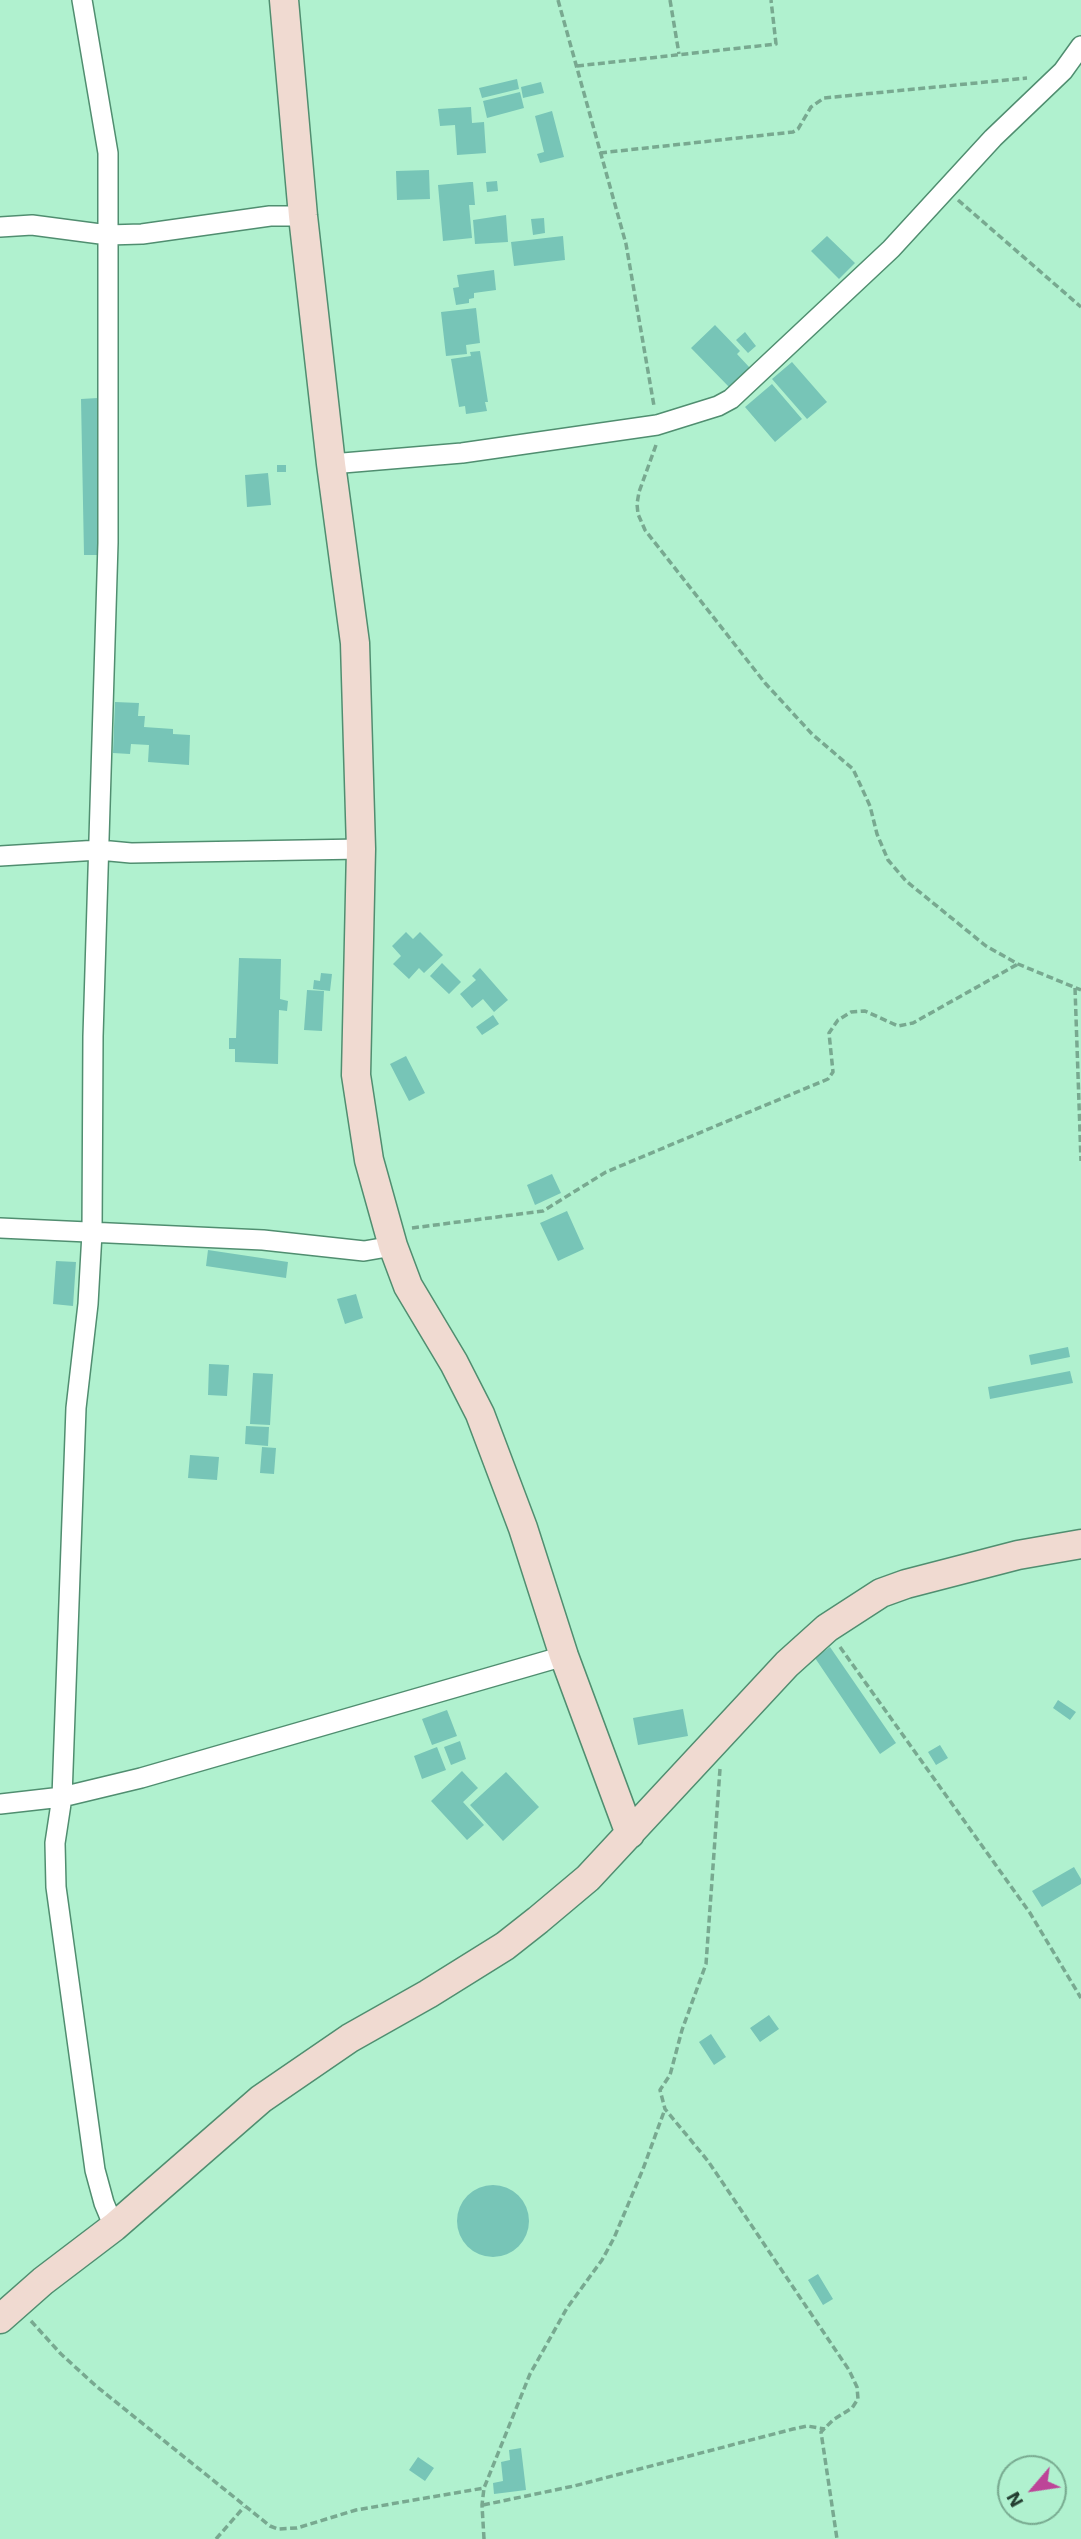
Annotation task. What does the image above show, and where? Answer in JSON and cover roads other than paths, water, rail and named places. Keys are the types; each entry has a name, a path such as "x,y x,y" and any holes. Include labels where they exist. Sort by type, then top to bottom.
{"street":[{"path":"82,0 108,153 108,543 93,1036 92,1233 88,1304 76,1408 62,1797 55,1843 56,1887 95,2170 114,2227"},
{"path":"284,0 303,216 331,464 355,643 361,849 356,1075 369,1160 390,1238 408,1286 454,1363 480,1414 523,1528 564,1656 630,1834"},
{"path":"331,464 462,453 657,425 718,406 731,399 891,249 993,138 1063,71 1081,46"},
{"path":"0,227 32,225 108,235 142,234 270,216 303,216"},
{"path":"0,856 99,850 131,853 361,849"},
{"path":"0,1228 262,1240 364,1251 390,1238"},
{"path":"8,2311 114,2227 261,2099 350,2038 505,1946 588,1878 786,1664 827,1628 881,1593 906,1584 1018,1555 1081,1545"},
{"path":"0,1804 62,1797 141,1778 564,1656"}]}
